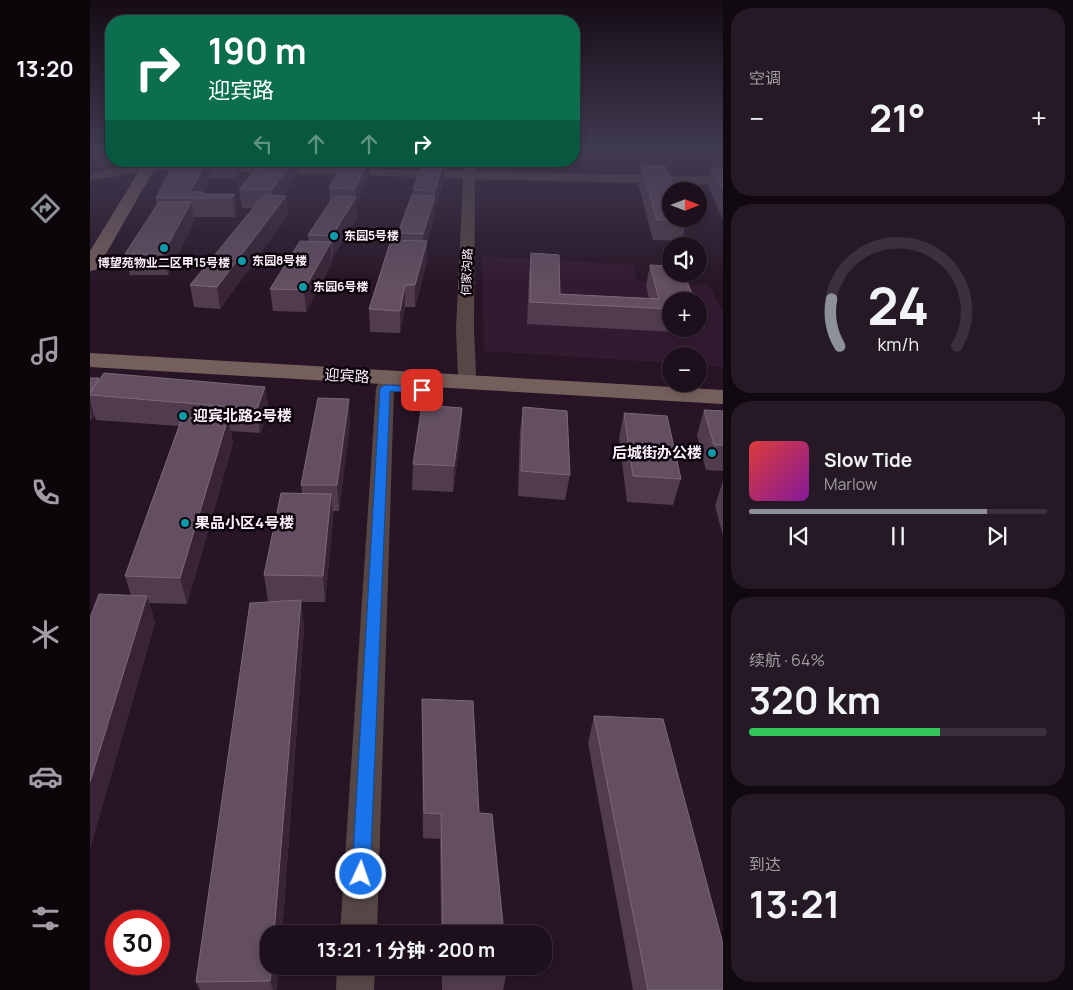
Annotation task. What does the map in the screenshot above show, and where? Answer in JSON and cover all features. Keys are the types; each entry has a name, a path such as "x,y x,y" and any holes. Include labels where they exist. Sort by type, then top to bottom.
{"main road":[{"path":"96,227 124,194"},
{"path":"90,266 132,194"},
{"name":"迎宾路","path":"90,360 723,397"},
{"name":"迎宾路","path":"90,375 196,381 296,383 723,408"}],"street":[{"name":"何家沟路","path":"464,382 467,374 465,330 469,194"},
{"path":"358,925 385,388"},
{"path":"355,990 356,975"}],"shaded area":[{"path":"482,256 634,265 637,281 709,285 723,312 723,367 707,366 707,347 662,347 662,362 484,351"}],"building":[{"path":"158,194 235,194 232,198 156,198"},
{"path":"649,194 662,194 662,220 657,220"},
{"path":"264,195 286,196 217,287 190,285"},
{"path":"412,195 435,196 423,234 398,233"},
{"path":"334,196 356,197 332,236 308,235"},
{"path":"159,202 191,202 163,254 125,254"},
{"path":"391,240 427,241 415,285 405,285 400,311 369,309"},
{"path":"300,241 331,242 304,290 270,289"},
{"path":"531,253 559,255 560,294 659,299 650,265 662,266 662,282 687,282 691,292 662,292 662,309 530,302"},
{"path":"104,373 265,387 257,409 90,395"},
{"path":"90,378 99,378 90,393"},
{"path":"318,398 349,399 337,485 301,485"},
{"path":"422,405 462,408 454,466 413,464"},
{"path":"523,407 567,411 570,475 521,471"},
{"path":"704,410 723,411 723,445 714,445"},
{"path":"624,413 667,416 681,479 633,476"},
{"path":"182,418 228,418 180,578 125,576"},
{"path":"281,493 331,494 323,576 264,575"},
{"path":"99,594 147,596 90,782 90,618"},
{"path":"301,600 275,925 260,925 260,975 271,975 270,981 196,982 250,603"},
{"path":"422,699 473,701 479,813 492,814 503,925 443,925 441,814 424,813"},
{"path":"594,716 663,719 723,944 723,990 648,990"}],"place":[{"name":"东园5号楼","path":"334,236"},
{"name":"博望苑物业二区甲15号楼","path":"164,248"},
{"name":"东园8号楼","path":"242,261"},
{"name":"东园6号楼","path":"303,287"},
{"name":"迎宾北路2号楼","path":"183,416"},
{"name":"后城街办公楼","path":"712,453"},
{"name":"果品小区4号楼","path":"185,523"}],"route":[{"path":"361,874 385,388 422,390"}]}
